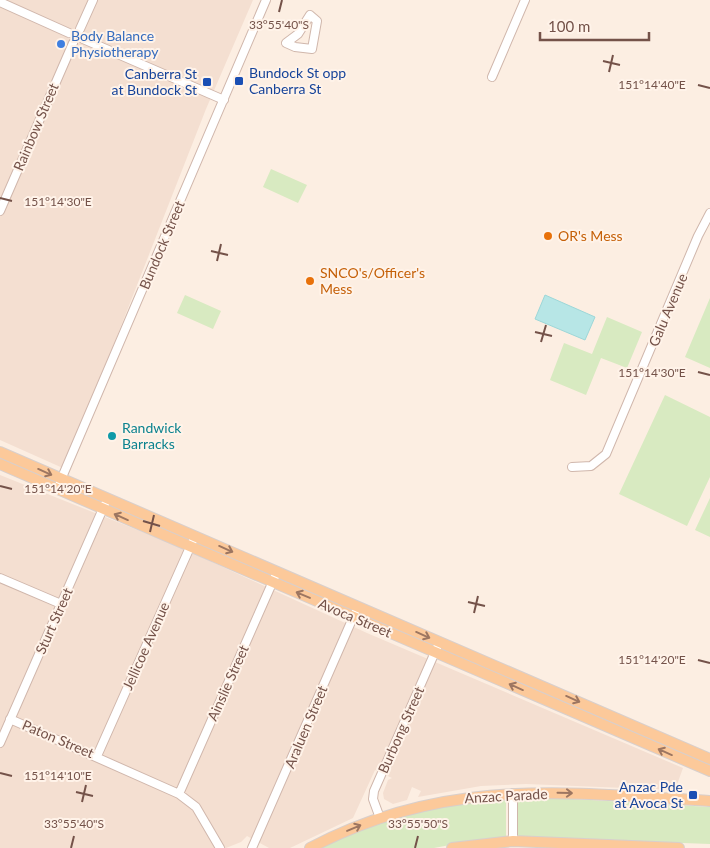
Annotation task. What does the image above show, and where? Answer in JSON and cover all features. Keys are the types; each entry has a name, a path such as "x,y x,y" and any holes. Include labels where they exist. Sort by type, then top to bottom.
{"main road":[{"name":"Avoca Street","path":"0,452 103,509 190,547 353,617 437,647 625,722 710,759"},
{"name":"Avoca Street","path":"0,464 108,499 358,606 437,647 710,771"},
{"path":"621,732 625,722"},
{"name":"Anzac Parade","path":"310,848 380,818 430,803 512,793 710,801"},
{"path":"452,848 506,843 679,848"}],"street":[{"path":"80,29 93,0"},
{"name":"Bundock Street","path":"59,484 266,0"},
{"path":"492,77 525,0"},
{"path":"0,2 69,33"},
{"path":"310,15 317,21 312,49 295,47 286,42 298,34 310,15"},
{"path":"69,33 72,29 80,29"},
{"path":"80,29 83,32 83,39"},
{"path":"69,33 69,38 73,43 78,43 83,39"},
{"path":"83,39 224,100"},
{"name":"Rainbow Street","path":"0,211 73,43"},
{"name":"Galu Avenue","path":"572,467 591,466 606,454 698,236 710,213"},
{"name":"Sturt Street","path":"0,743 3,727 10,719 108,499"},
{"name":"Jellicoe Avenue","path":"97,756 195,536"},
{"name":"Ainslie Street","path":"179,794 277,572"},
{"path":"0,578 61,604"},
{"name":"Araluen Street","path":"252,848 358,606"},
{"name":"Burbong Street","path":"380,818 373,799 374,791 437,647"},
{"name":"Paton Street","path":"10,719 179,794 196,808 220,848"},
{"path":"506,843 512,793"}],"shaded area":[{"path":"0,0 253,0 206,109 65,469 0,440"},
{"path":"0,475 175,545 367,633 683,768 675,790 526,784 481,786 418,797 421,791 412,787 407,800 393,804 384,799 383,793 388,780 392,778 375,770 353,818 290,848 269,848 247,836 241,842 226,848 0,848"}],"green space":[{"path":"271,169 307,185 298,203 263,187"},
{"path":"185,295 221,311 213,329 177,313"},
{"path":"710,298 710,368 685,357"},
{"path":"607,317 642,332 627,368 601,358 586,395 550,380 564,343 592,354"},
{"path":"665,395 710,417 710,477 687,526 619,494"},
{"path":"710,498 710,537 695,530"},
{"path":"539,797 710,807 710,844 518,837 518,802"},
{"path":"506,799 506,837 482,839 434,848 318,848 340,837 386,820 458,804"}],"water":[{"path":"545,295 595,317 585,340 535,319"}],"place":[{"name":"Body Balance Physiotherapy","path":"61,44"},
{"name":"Bundock St opp Canberra St","path":"239,81"},
{"name":"Canberra St at Bundock St","path":"207,82"},
{"name":"OR's Mess","path":"548,236"},
{"name":"SNCO's/Officer's Mess","path":"310,281"},
{"name":"Randwick Barracks","path":"112,436"},
{"name":"Anzac Pde at Avoca St","path":"693,795"}]}
